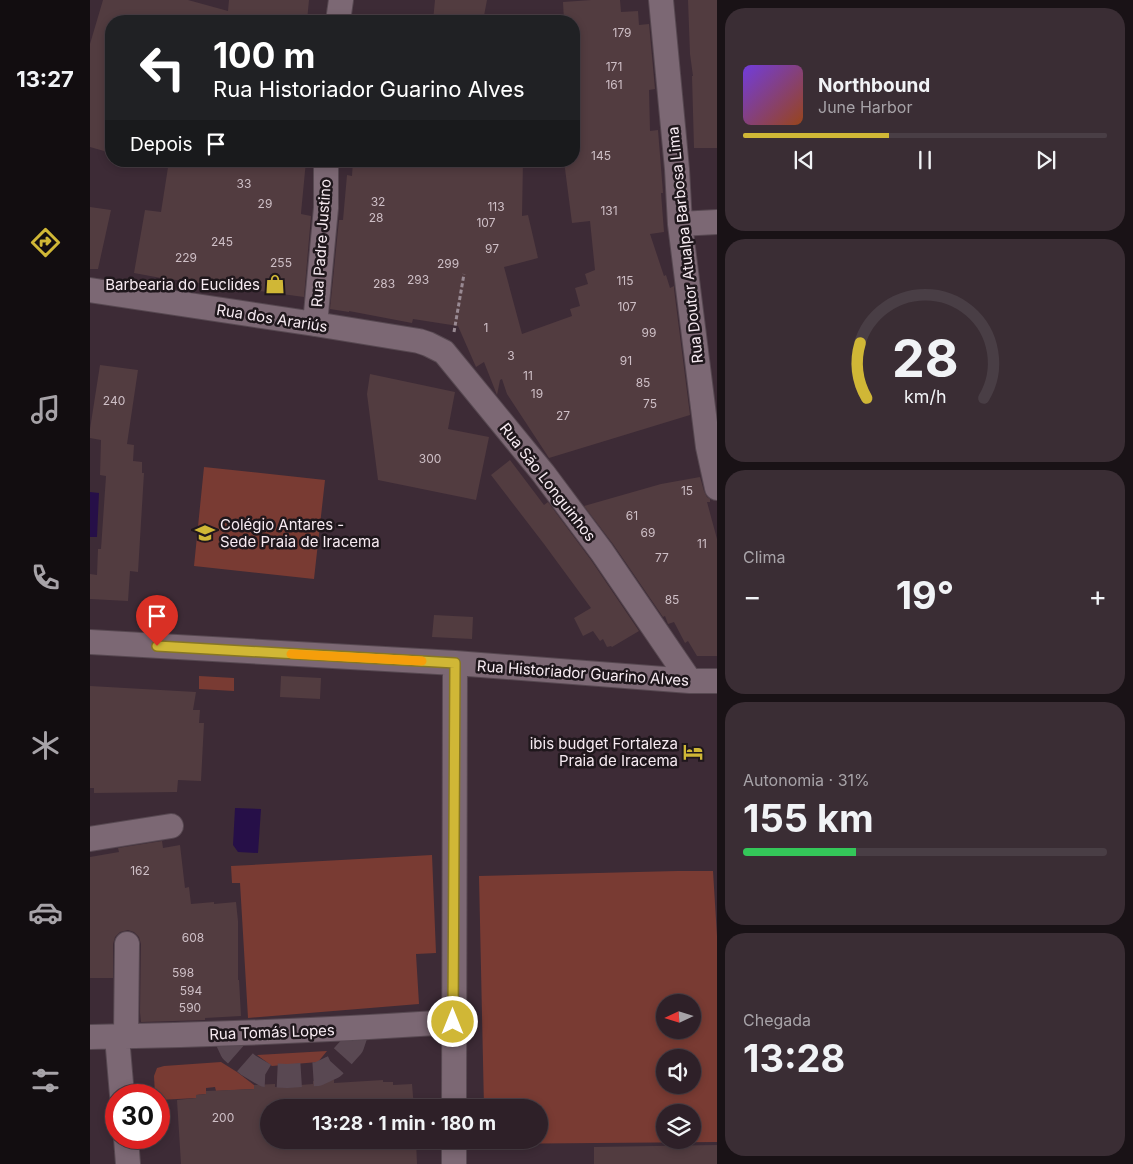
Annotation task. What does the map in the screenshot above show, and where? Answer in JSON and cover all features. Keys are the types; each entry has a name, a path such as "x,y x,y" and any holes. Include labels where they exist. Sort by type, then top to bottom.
{"street":[{"path":"339,15 340,0"},
{"name":"Rua Doutor Atualpa Barbosa Lima","path":"661,0 676,159 680,224 708,447 717,488"},
{"name":"Rua Padre Justino","path":"315,324 326,208 326,167"},
{"path":"680,224 717,222"},
{"name":"Rua dos Arariús","path":"90,290 315,324 428,344 444,352 449,357"},
{"name":"Rua São Longuinhos","path":"449,357 543,473 602,552 690,681"},
{"name":"Rua Historiador Guarino Alves","path":"90,642 455,663 690,681 717,681"},
{"path":"454,1099 455,663"},
{"path":"90,839 171,826"},
{"path":"122,1084 122,1037 127,944"},
{"name":"Rua Tomás Lopes","path":"90,1037 224,1034 453,1022"},
{"path":"127,1149 128,1164"},
{"path":"454,1149 454,1164"}],"path":[{"path":"449,357 464,274"}],"shaded area":[{"path":"204,467 325,480 314,579 194,566"},
{"path":"90,492 99,493 97,537 90,537"},
{"path":"199,676 234,678 234,691 199,689"},
{"path":"235,808 261,809 258,853 238,852 233,845"},
{"path":"432,855 436,953 416,954 419,1004 248,1018 240,883 232,883 231,866"},
{"path":"713,871 717,936 717,1142 701,1142 701,1104 656,1104 656,1143 548,1143 548,1099 484,1099 479,876"},
{"path":"327,1051 318,1062 272,1066 257,1055"},
{"path":"221,1062 254,1085 254,1089 216,1091 215,1087 206,1088 206,1094 196,1095 196,1098 170,1099 170,1084 154,1084 154,1076 157,1068"}],"building":[{"path":"103,0 188,0 228,11 229,0 309,0 308,15 105,15 105,151 90,147 90,44"},
{"path":"435,0 487,0 484,15 434,15"},
{"path":"620,0 621,12 638,11 639,25 649,24 655,89 649,90 650,131 658,130 664,232 650,234 664,276 666,275 670,288 674,286 690,415 549,458 507,394 502,379 500,380 497,395 484,362 476,367 458,326 413,319 412,323 330,309 339,220 343,220 347,175 352,176 353,167 523,167 522,216 528,215 538,258 504,267 522,334 572,316 570,309 580,306 575,288 588,284 585,274 595,270 590,221 572,223 565,167 580,167 580,15 564,15 563,2"},
{"path":"688,0 717,0 717,148 694,148 693,76 690,54"},
{"path":"168,167 305,167 301,214 311,216 304,297 134,273 145,210 161,212"},
{"path":"90,207 111,210 98,269 90,269"},
{"path":"100,365 138,370 127,444 134,445 133,461 142,462 142,473 144,473 138,572 130,571 128,601 90,599 90,574 97,575 98,549 101,549 106,476 100,475 101,440 90,438"},
{"path":"370,374 455,392 448,429 489,437 476,500 378,480 367,394"},
{"path":"510,460 544,505 548,502 591,560 639,631 612,647 607,647 603,639 600,641 593,631 583,636 574,618 591,608 491,475"},
{"path":"700,477 704,491 710,499 710,502 707,502 717,539 717,656 697,656 688,641 685,643 674,622 668,624 665,616 663,617 613,544 584,506 661,484"},
{"path":"434,615 473,617 472,639 432,637"},
{"path":"281,676 321,678 320,699 280,697"},
{"path":"90,686 196,692 193,710 200,710 199,723 204,723 201,781 178,780 177,792 94,793 94,788 90,788"},
{"path":"162,841 163,848 180,845 185,888 189,887 191,904 236,902 241,1016 205,1018 205,1020 141,1022 141,944 139,937 134,932 128,930 120,932 115,937 113,944 113,978 90,978 90,857 119,852 118,848"},
{"path":"334,1080 334,1083 383,1080 383,1082 393,1082 393,1085 412,1084 413,1099 260,1099 260,1149 416,1149 417,1164 181,1164 177,1100 196,1098 196,1095 206,1094 206,1091 254,1089 254,1085 275,1084 275,1087 313,1084 313,1081"},
{"path":"701,1145 717,1145 717,1164 594,1164 594,1147 656,1146 656,1149 701,1149"}],"tunnel":[{"path":"224,1034 232,1051 248,1065 265,1075 287,1076 318,1074 333,1067 352,1046 358,1028"}],"slow traffic":[{"path":"291,654 422,661"}],"place":[{"name":"Barbearia do Euclides","path":"275,284"},
{"name":"Colégio Antares - Sede Praia de Iracema","path":"205,533"},
{"name":"ibis budget Fortaleza Praia de Iracema","path":"693,752"}],"route":[{"path":"157,646 455,663 453,1022"}]}
